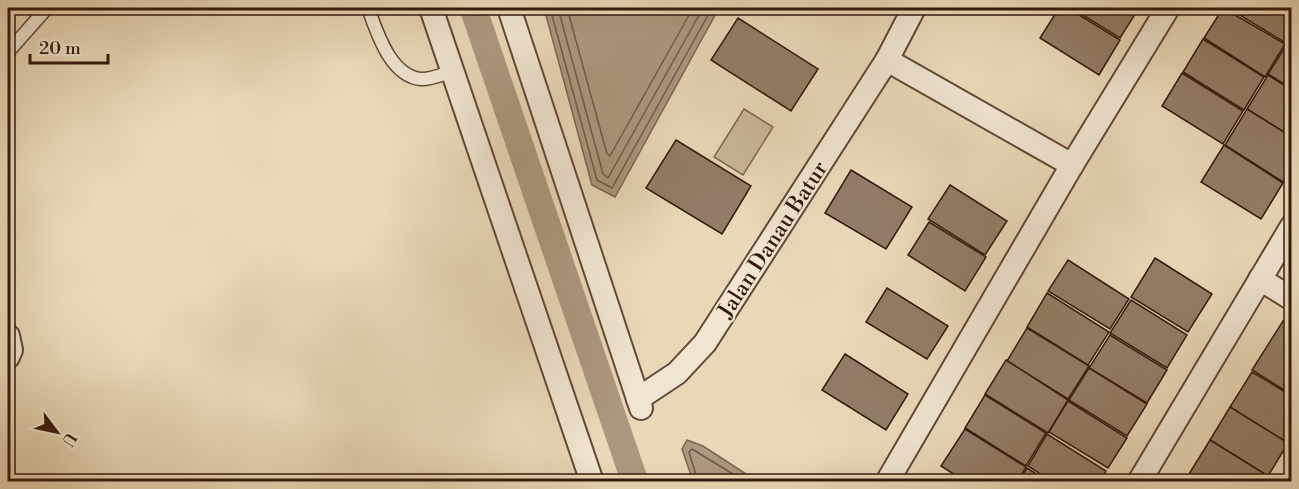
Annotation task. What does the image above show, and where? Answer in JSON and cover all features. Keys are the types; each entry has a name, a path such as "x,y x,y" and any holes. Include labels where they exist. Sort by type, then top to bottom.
{"street":[{"path":"431,8 592,482"},
{"name":"Jalan Danau Batur","path":"509,8 639,403 677,373 705,343 887,60 915,8"},
{"path":"887,482 1072,165 1168,8"},
{"path":"887,60 1072,165"},
{"path":"1139,482 1292,226"},
{"path":"1260,279 1292,299"},
{"path":"8,336 11,350 8,357"}],"lane":[{"path":"8,52 47,8"},
{"path":"368,8 390,58 407,74 422,79 453,71"}],"shaded area":[{"path":"744,109 773,127 743,175 714,157"}],"water":[{"path":"544,8 719,8 615,197 592,185"},
{"path":"687,440 703,446 757,481 693,481 682,449"}],"building":[{"path":"1059,8 1068,8 1120,40 1099,75 1040,38"},
{"path":"1071,8 1139,8 1120,38"},
{"path":"1223,8 1285,44 1265,77 1204,38"},
{"path":"1228,8 1292,8 1292,34 1286,43"},
{"path":"738,18 818,69 791,111 711,60"},
{"path":"1203,39 1264,77 1244,110 1183,72"},
{"path":"1289,41 1292,43 1292,89 1268,74"},
{"path":"1182,73 1243,111 1223,144 1162,106"},
{"path":"1268,75 1292,90 1292,137 1247,109"},
{"path":"1247,109 1292,137 1292,168 1283,182 1225,145"},
{"path":"676,140 751,186 722,234 646,188"},
{"path":"1224,145 1283,183 1261,219 1201,182"},
{"path":"851,170 912,207 886,249 825,213"},
{"path":"950,185 1007,221 985,255 928,219"},
{"path":"929,222 986,257 965,291 908,255"},
{"path":"1155,258 1212,294 1188,332 1131,297"},
{"path":"1068,260 1129,299 1110,329 1048,291"},
{"path":"887,288 948,326 927,359 866,322"},
{"path":"1047,293 1109,332 1088,365 1027,327"},
{"path":"1131,300 1187,335 1167,368 1110,333"},
{"path":"1283,321 1292,326 1292,395 1252,370"},
{"path":"1027,328 1089,366 1068,399 1007,361"},
{"path":"1110,335 1167,370 1147,403 1089,368"},
{"path":"845,354 908,394 886,430 822,390"},
{"path":"1006,360 1068,400 1048,433 985,394"},
{"path":"1089,368 1147,404 1127,436 1069,400"},
{"path":"1252,372 1292,396 1292,438 1288,443 1230,407"},
{"path":"985,395 1046,433 1026,466 965,428"},
{"path":"1068,401 1127,438 1108,468 1049,432"},
{"path":"1230,407 1288,443 1268,476 1210,440"},
{"path":"965,429 1026,467 1017,482 966,482 941,466"},
{"path":"1047,434 1106,471 1100,482 1053,482 1028,466"},
{"path":"1210,440 1268,476 1265,482 1201,482 1189,474"},
{"path":"1027,468 1049,482 1018,482"}],"waterway":[{"path":"473,8 635,482"}]}
